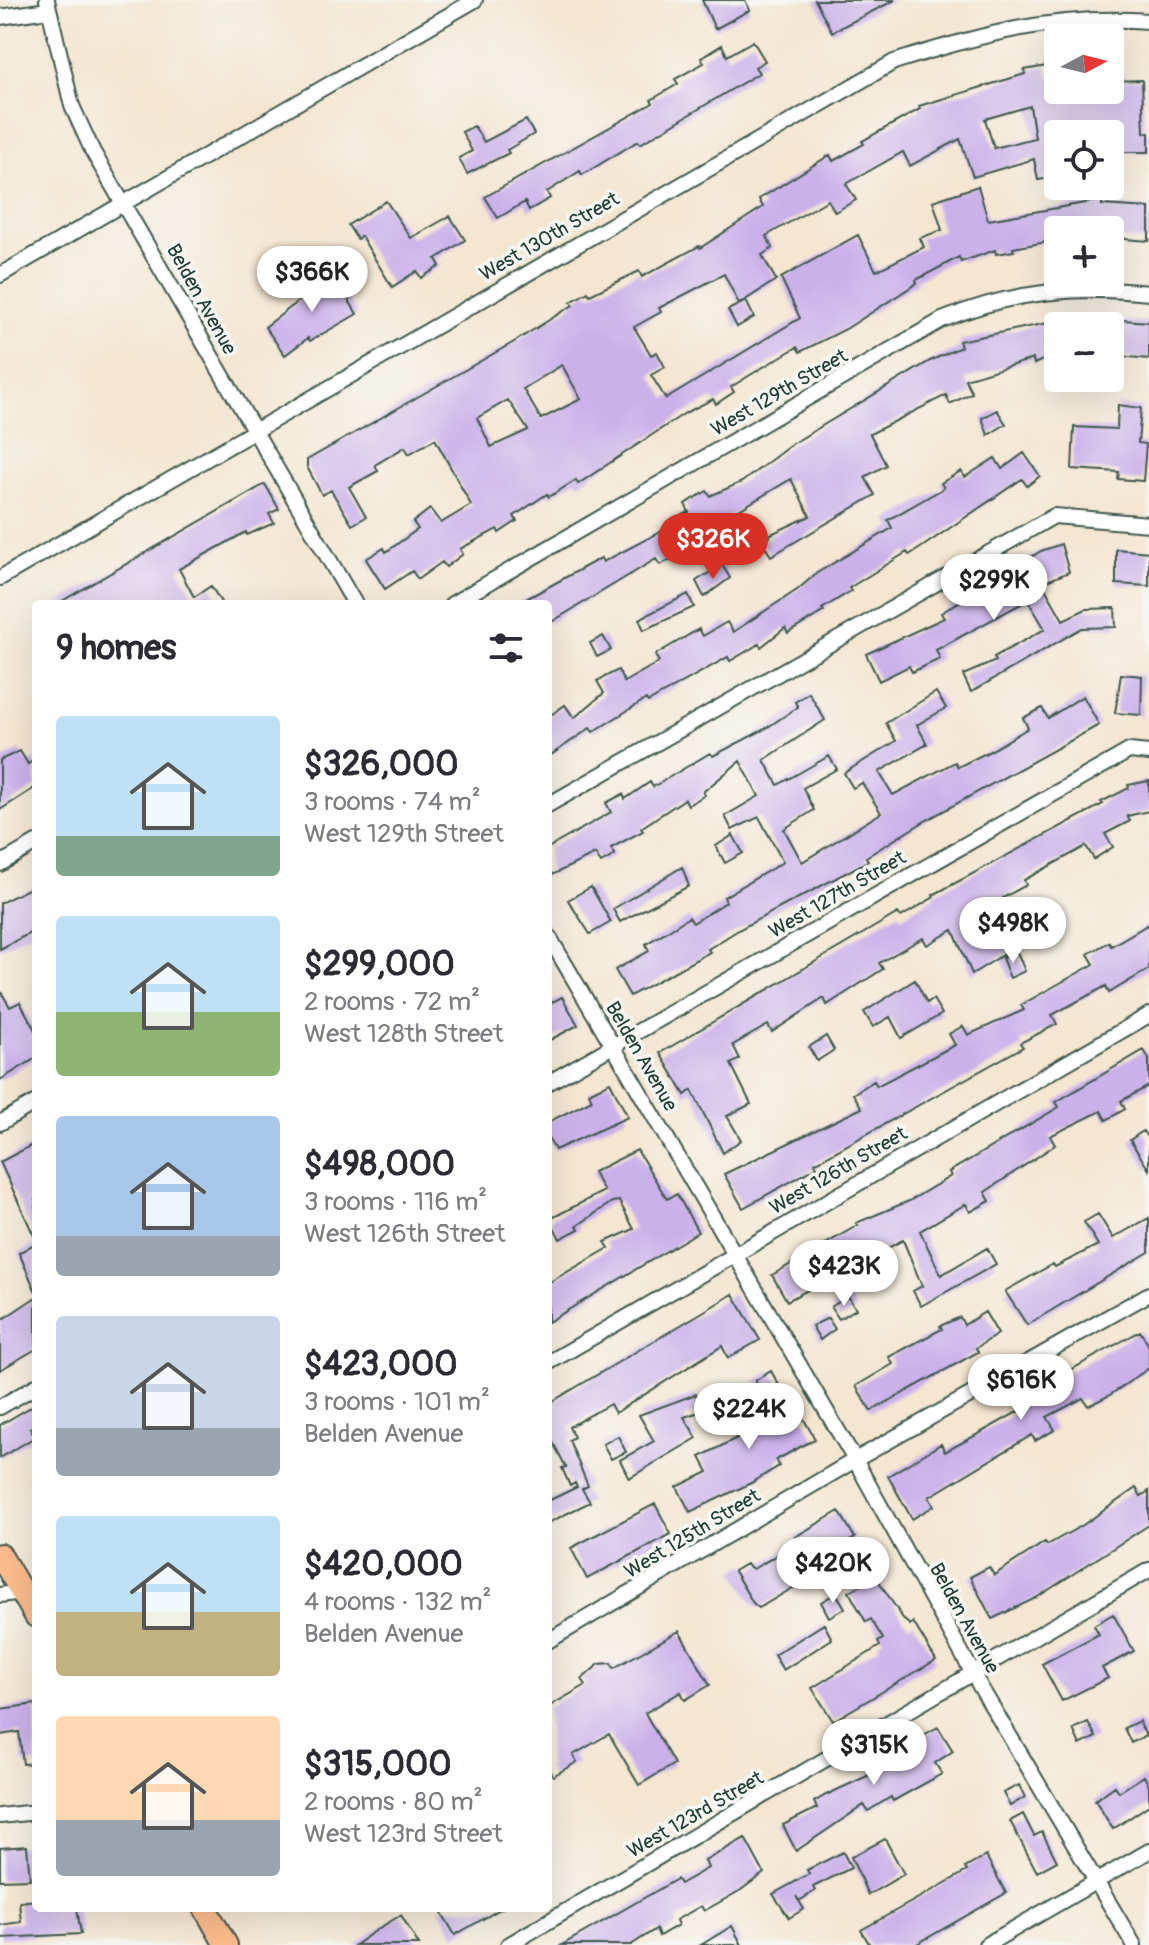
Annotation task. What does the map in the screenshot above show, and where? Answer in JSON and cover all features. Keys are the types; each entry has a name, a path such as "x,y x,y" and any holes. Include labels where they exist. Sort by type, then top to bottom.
{"main road":[{"path":"0,1555 11,1594 32,1612"},
{"path":"207,1912 226,1945"}],"street":[{"path":"0,275 475,0"},
{"path":"0,17 48,5"},
{"name":"Belden Avenue","path":"48,5 72,106 93,152 125,202 353,600"},
{"name":"West 130th Street","path":"0,578 894,62 1023,25 1110,18 1149,21"},
{"name":"West 129th Street","path":"459,600 942,320 986,302 1035,292 1101,288 1149,293"},
{"path":"552,803 1054,516 1149,524"},
{"name":"West 127th Street","path":"552,1081 1129,751 1149,753"},
{"path":"0,864 32,845"},
{"name":"Belden Avenue","path":"552,942 855,1460 973,1673 1134,1945"},
{"name":"West 126th Street","path":"552,1361 1149,1015"},
{"path":"0,1123 32,1104"},
{"name":"West 125th Street","path":"552,1639 855,1460 1149,1294"},
{"path":"0,1407 32,1388"},
{"name":"West 123rd Street","path":"508,1945 1149,1570"},
{"path":"0,1816 32,1812"},
{"path":"986,1945 1095,1879 1149,1851"}],"building":[{"path":"702,0 745,0 750,10 715,29"},
{"path":"815,0 895,0 832,32"},
{"path":"753,41 765,61 755,67 759,73 640,144 638,141 582,175 580,171 547,192 550,198 529,210 525,202 498,218 485,197 653,103 651,100 678,84 675,79 704,63 701,58 722,45 727,56"},
{"path":"1044,67 1044,104 1124,104 1124,81 1142,80 1144,132 1149,133 1149,152 1124,152 1124,120 1044,120 1044,179 1038,180 1034,159 973,177 960,139 910,166 903,152 846,184 856,200 835,212 828,200 766,236 773,248 762,255 776,280 739,304 724,274 659,308 661,312 634,327 651,355 657,352 665,367 651,375 666,399 800,318 781,278 858,235 876,271 924,247 920,238 942,230 933,201 978,186 988,220 1102,200 1102,205 1149,208 1149,241 1124,239 1124,216 1044,216 1044,242 996,254 995,250 961,262 959,257 916,280 917,283 846,329 800,352 797,347 760,369 731,387 734,392 716,404 713,399 685,413 578,484 576,480 549,497 547,494 514,516 517,521 499,533 497,529 460,549 463,554 446,567 442,562 418,579 412,571 385,589 366,559 384,548 386,552 418,529 413,522 430,509 441,523 471,505 435,439 409,454 405,447 375,465 378,471 349,487 366,517 352,525 331,490 322,495 307,467 307,460 514,342 588,292 590,295 639,271 642,277 700,248 763,207 759,199 830,155 833,161 864,144 862,141 920,109 919,106 1025,74 1024,70","holes":["1030,106 1035,138 994,148 985,119","562,365 581,399 541,419 523,389","508,400 528,430 491,447 477,418"]},
{"path":"526,120 534,134 507,150 509,153 467,174 459,158 472,151 462,132 474,126 484,142"},
{"path":"386,201 411,238 450,216 465,240 436,259 440,266 421,278 417,271 392,287 361,236 357,239 348,225"},
{"path":"330,269 357,314 310,341 308,338 285,355 265,327 316,288 312,281"},
{"path":"746,301 754,317 737,327 728,310"},
{"path":"1124,320 1149,322 1149,359 1124,356"},
{"path":"1044,324 1044,359 1034,364 1033,359 965,379 972,393 950,404 946,395 870,434 886,465 865,477 875,495 771,556 762,542 769,535 810,516 791,479 712,526 728,556 712,565 701,543 660,565 656,559 552,622 552,600 524,600 601,558 603,562 668,528 666,523 689,512 685,504 707,491 710,496 742,482 792,444 930,361 961,347 959,341"},
{"path":"1118,405 1141,408 1138,443 1146,444 1143,481 1118,479 1119,472 1072,469 1074,427 1117,429"},
{"path":"997,410 1006,424 988,435 982,418"},
{"path":"1024,453 1040,476 1027,486 1022,479 919,549 909,555 907,552 849,588 851,591 822,609 824,611 788,633 785,628 761,647 759,644 730,661 728,657 648,702 646,699 593,732 590,728 552,754 552,714 565,705 574,718 604,693 597,681 618,670 624,682 659,662 655,655 699,629 703,636 727,622 733,632 797,590 817,573 892,528 888,520 944,488 941,483 961,471 965,477 995,458 1002,469"},
{"path":"265,484 279,509 269,514 274,523 247,535 246,532 179,569 194,597 211,586 220,600 64,600"},
{"path":"1061,544 1069,572 1042,583 1063,620 1086,609 1115,608 1116,627 1082,628 971,692 963,675 996,661 994,657 1045,629 1028,600 936,650 940,659 912,672 909,666 879,681 866,654 944,618 941,613 1041,551"},
{"path":"1116,549 1149,552 1149,586 1116,584"},
{"path":"722,565 730,578 704,597 696,581"},
{"path":"688,594 694,607 644,630 639,619"},
{"path":"603,636 611,650 597,657 590,643"},
{"path":"1121,674 1142,676 1141,715 1115,713"},
{"path":"936,692 946,708 917,725 927,744 879,772 893,795 955,762 958,767 992,750 1028,728 1023,718 1042,708 1048,718 1083,696 1099,725 925,821 866,857 868,861 740,929 708,949 710,952 630,996 615,970 649,951 646,944 689,917 693,923 726,902 724,897 783,862 759,817 732,830 725,816 759,796 740,761 703,792 705,795 688,805 685,799 641,828 643,831 611,848 615,855 601,863 595,854 552,875 552,846 611,812 606,803 623,794 625,799 650,782 653,787 710,753 713,756 765,729 798,707 795,702 809,693 825,720 764,760 778,785 829,756 837,769 803,788 814,810 784,829 802,862 881,813 862,783 853,788 844,773 896,741 886,723"},
{"path":"20,751 28,764 32,762 32,790 0,810 0,760"},
{"path":"1149,781 1149,811 1127,816 1130,821 1105,834 1113,847 1094,859 1086,846 1024,880 1026,885 1003,898 1007,906 989,916 1009,951 972,974 953,930 927,945 923,938 879,963 883,969 827,1005 824,998 772,1032 768,1025 733,1045 740,1059 731,1064 751,1104 727,1116 741,1140 723,1153 692,1090 685,1095 660,1053 898,913 901,917 933,895 1103,804 1101,802 1129,788 1128,785"},
{"path":"733,835 743,853 725,863 716,846"},
{"path":"682,867 689,886 620,922 613,909"},
{"path":"32,887 32,932 0,949 0,903"},
{"path":"591,887 611,922 590,934 568,900"},
{"path":"1041,913 1048,928 1032,937 1025,922"},
{"path":"1149,924 1149,969 1109,993 1106,986 1052,1015 1057,1024 1020,1043 1023,1047 815,1163 817,1167 743,1208 724,1174 862,1108 853,1094 874,1081 877,1086 955,1045 949,1034 963,1026 968,1035 1024,1010 1021,1005 1094,964 1088,954 1109,942 1111,946"},
{"path":"1017,952 1025,971 1010,978 1002,958"},
{"path":"915,980 927,1003 933,999 942,1014 901,1038 890,1017 873,1027 864,1012"},
{"path":"0,990 10,1007 20,1002 32,1024 32,1060 0,1080"},
{"path":"562,997 578,1025 552,1039 552,1002"},
{"path":"826,1036 834,1050 817,1061 809,1047"},
{"path":"1144,1050 1149,1059 1149,1086 1121,1101 1125,1109 1106,1120 1101,1111 1050,1136 1055,1145 985,1192 990,1201 970,1212 966,1204 920,1231 941,1275 987,1248 996,1264 921,1306 913,1291 922,1286 903,1240 787,1301 772,1275 858,1225 856,1223 909,1201 951,1176 949,1172 1059,1107 1056,1102"},
{"path":"610,1082 628,1117 555,1150 552,1144 552,1120 592,1100 589,1093"},
{"path":"1143,1131 1149,1140 1149,1170 1130,1140"},
{"path":"32,1145 32,1231 0,1162"},
{"path":"637,1150 667,1199 677,1194 698,1232 552,1320 552,1281 609,1248 605,1242 634,1229 619,1201 612,1202 577,1226 579,1229 560,1239 552,1218 604,1191 593,1172"},
{"path":"1098,1214 1113,1238 1149,1218 1149,1252 1027,1325 1005,1291 1053,1264 1055,1267 1098,1245 1084,1222"},
{"path":"32,1245 32,1283 19,1253"},
{"path":"733,1294 760,1340 728,1358 722,1346 615,1413 610,1404 569,1427 574,1437 569,1440 588,1486 582,1489 590,1502 552,1521 552,1499 577,1487 575,1483 570,1486 562,1468 566,1467 552,1441 552,1402"},
{"path":"848,1296 856,1309 839,1319 831,1307"},
{"path":"32,1300 32,1351 0,1370 0,1321"},
{"path":"985,1312 998,1334 976,1348 978,1352 871,1411 856,1386 893,1364 889,1357 942,1329 940,1326 960,1317 964,1325"},
{"path":"828,1318 835,1329 820,1340 812,1326"},
{"path":"1140,1331 1149,1346 1149,1368 1088,1406 1083,1398 1047,1417 1055,1430 1035,1441 1032,1435 929,1497 934,1506 912,1519 888,1476 941,1444 945,1452 1019,1411 1014,1402"},
{"path":"771,1371 793,1410 797,1407 815,1439 776,1460 779,1466 751,1483 690,1512 677,1487 708,1472 700,1457 779,1416 755,1381"},
{"path":"696,1394 702,1411 684,1417 697,1438 629,1478 620,1460 654,1441 639,1415"},
{"path":"32,1406 32,1439 0,1458 0,1425"},
{"path":"618,1436 626,1452 611,1459 603,1444"},
{"path":"1136,1488 1141,1496 1149,1491 1149,1525 1036,1598 992,1619 970,1577 989,1567 994,1575 1045,1542 1047,1545 1083,1525"},
{"path":"655,1504 671,1534 587,1579 571,1548"},
{"path":"839,1511 855,1538 845,1544 847,1548 798,1579 801,1583 759,1608 753,1603 734,1571 746,1564 753,1569 798,1543 795,1537"},
{"path":"876,1577 904,1620 910,1625 913,1622 936,1660 833,1721 812,1688 880,1646 878,1642 883,1639 871,1619 866,1622 849,1592"},
{"path":"836,1593 845,1608 829,1617 821,1602"},
{"path":"1113,1614 1134,1651 1102,1668 1108,1678 1062,1701 1042,1664 1099,1634 1094,1625"},
{"path":"824,1624 832,1639 783,1670 774,1655"},
{"path":"679,1631 710,1685 685,1700 681,1692 645,1713 674,1764 639,1785 609,1734 573,1755 577,1762 553,1776 552,1705 586,1685 582,1679 599,1664 611,1663 614,1668"},
{"path":"32,1705 32,1763 23,1764 19,1732 0,1735 0,1709"},
{"path":"1139,1721 1146,1736 1131,1743 1124,1728"},
{"path":"1088,1722 1096,1737 1080,1745 1073,1729"},
{"path":"938,1727 953,1751 935,1763 942,1774 868,1811 864,1805 796,1851 783,1825 817,1808 814,1802 826,1795 876,1772 872,1764"},
{"path":"1144,1776 1149,1786 1149,1805 1113,1829 1095,1800 1115,1786 1119,1792"},
{"path":"1019,1785 1025,1797 1010,1806 1003,1793"},
{"path":"1023,1814 1034,1836 1042,1832 1057,1861 1037,1872 1010,1821"},
{"path":"745,1838 764,1873 741,1890 704,1911 701,1906 676,1920 678,1925 659,1936 656,1929 631,1945 562,1945 677,1879 680,1884 708,1868 705,1861"},
{"path":"885,1839 904,1874 868,1895 851,1857"},
{"path":"27,1846 30,1879 0,1880 0,1848"},
{"path":"843,1852 851,1868 813,1887 815,1891 799,1901 804,1909 789,1918 773,1894 809,1874 807,1870"},
{"path":"986,1856 1006,1893 915,1945 870,1945 861,1930 967,1871 965,1868"},
{"path":"32,1900 32,1912 78,1912 81,1934 0,1938 0,1925 21,1922 19,1902"},
{"path":"441,1912 495,1912 455,1935"},
{"path":"401,1915 419,1945 355,1945 381,1927"},
{"path":"732,1926 742,1945 701,1945"}]}
